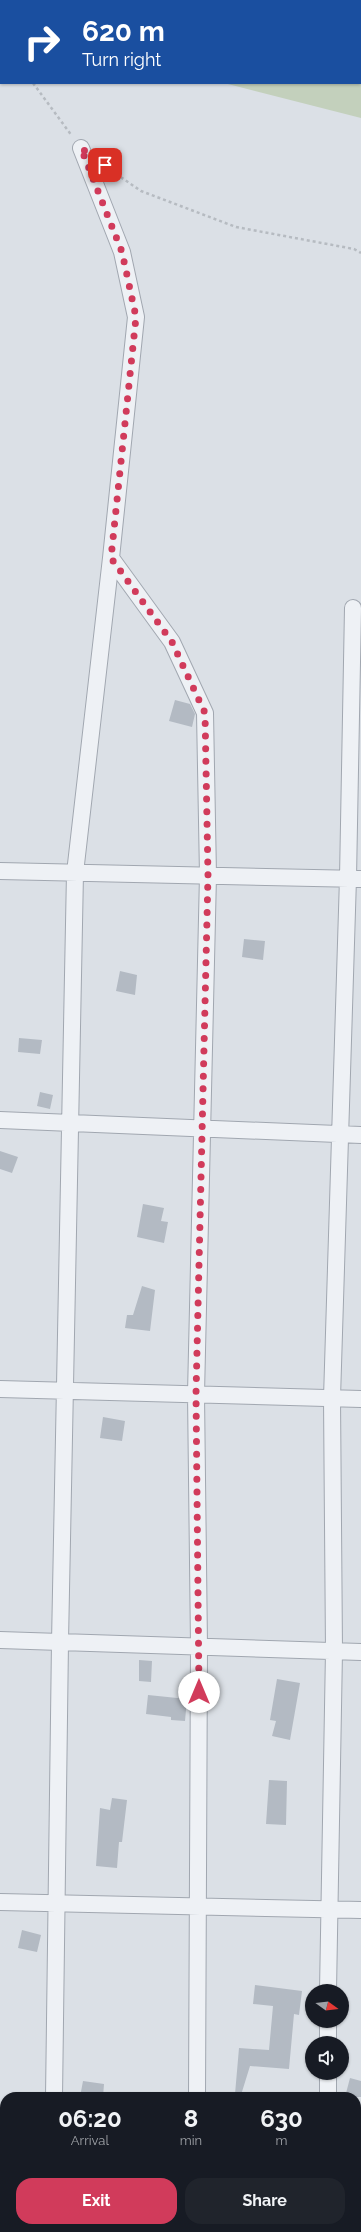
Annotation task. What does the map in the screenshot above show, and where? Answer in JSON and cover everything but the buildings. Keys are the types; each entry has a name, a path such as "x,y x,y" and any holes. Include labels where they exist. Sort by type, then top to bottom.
{"street":[{"path":"54,2092 64,1391 75,872 111,558 136,317 122,252 81,148"},
{"path":"111,558 172,642 205,713 208,875 196,1394 199,1646 197,2092"},
{"path":"328,1984 334,1651 332,1398 341,1134 355,878 353,608"},
{"path":"0,871 355,878"},
{"path":"0,1120 361,1135"},
{"path":"0,1389 361,1399"},
{"path":"0,1640 361,1652"},
{"path":"0,1902 361,1910"},
{"path":"328,2080 328,2092"}],"path":[{"path":"34,84 81,148"},
{"path":"105,165 141,191 236,227 354,249 361,253"}],"green space":[{"path":"228,84 361,84 361,118"}],"route":[{"path":"105,165 81,148 122,252 136,317 128,406 111,558 172,642 205,713 208,875 196,1394 199,1692"}]}
